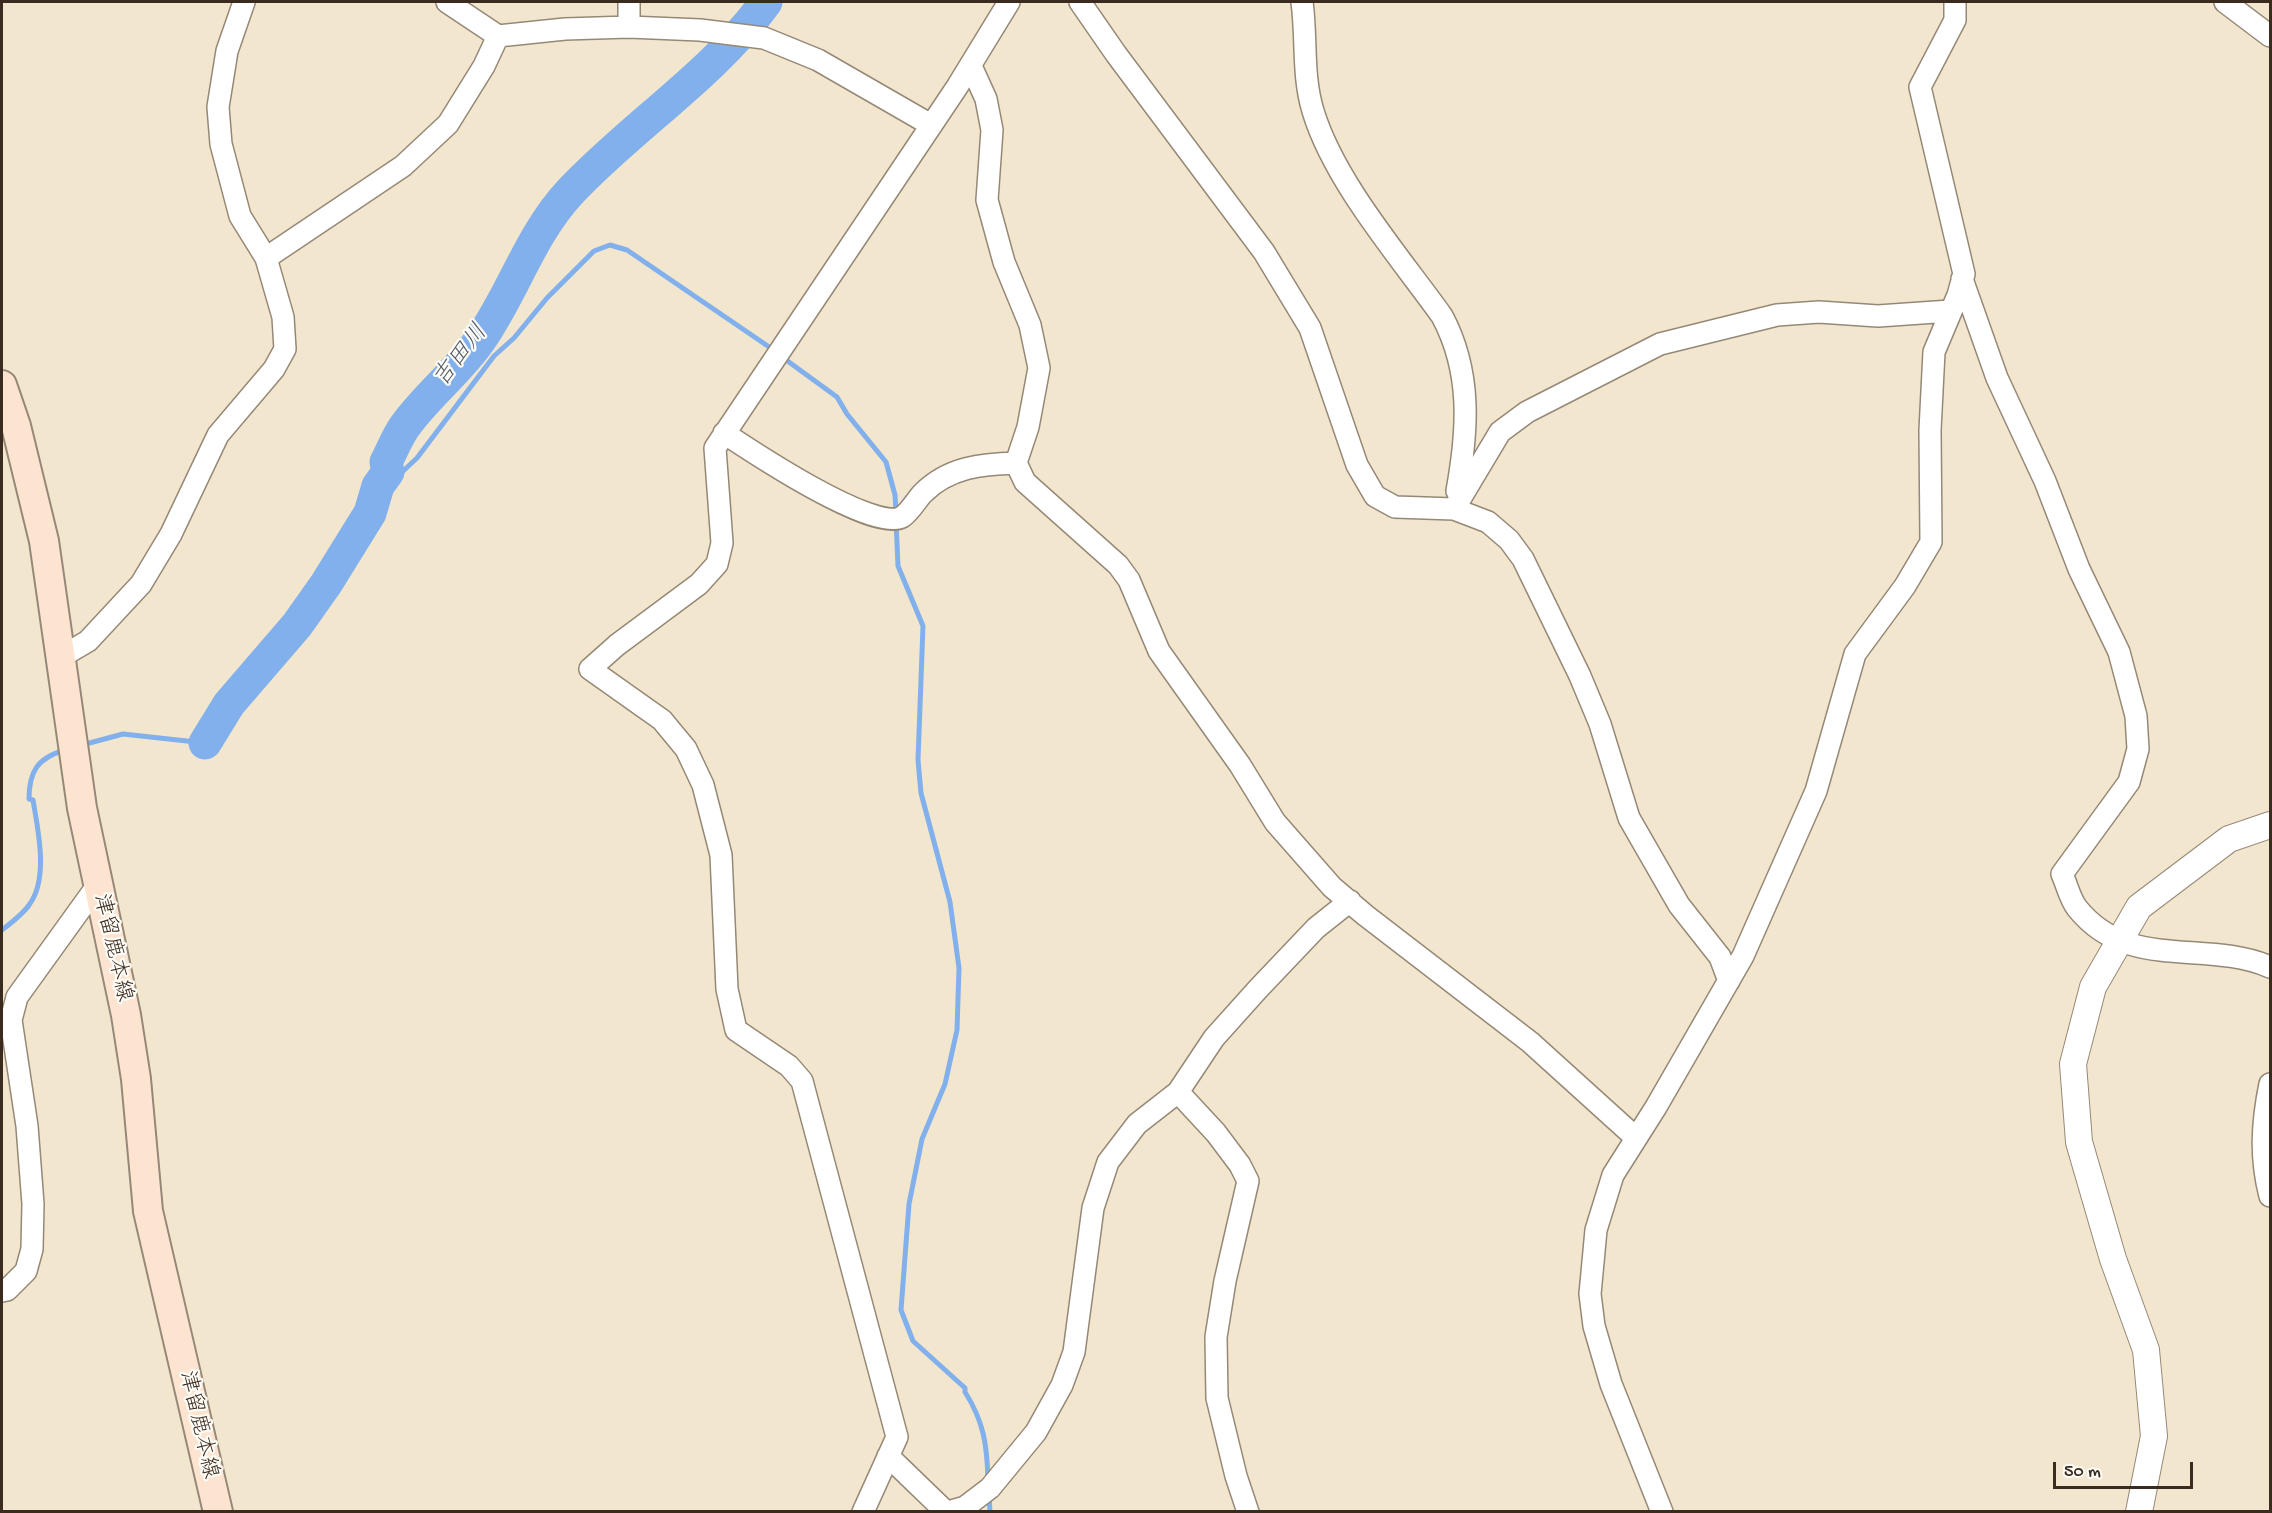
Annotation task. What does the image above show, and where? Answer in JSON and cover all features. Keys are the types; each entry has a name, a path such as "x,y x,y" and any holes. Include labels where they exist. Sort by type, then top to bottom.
{"main road":[{"name":"津留鹿本線","path":"2,385 16,426 44,541 82,808 126,1015 136,1079 148,1211 218,1512"}],"street":[{"path":"61,657 87,641 141,584 171,534 218,435 274,369 285,349 283,317 266,258 240,216 221,144 218,107 227,51 244,2"},
{"path":"447,2 498,36 565,29 629,27 700,30 764,38 818,60 931,125"},
{"path":"628,2 629,27"},
{"path":"862,1512 897,1437 802,1081 789,1066 736,1030 727,989 722,855 703,784 686,749 662,720 590,669 616,645 699,584 717,564 722,543 715,448 965,71 971,66 1009,2"},
{"path":"1080,2 1116,54 1264,252 1304,319 1357,465 1375,496 1395,507 1454,509 1488,522 1509,540 1523,559 1580,676 1600,724 1629,818 1679,905 1720,957 1729,981"},
{"path":"1302,2 1305,75 1313,111 1329,150 1352,189 1442,316 1453,337 1466,384 1463,460 1454,509"},
{"path":"1662,1512 1611,1384 1593,1326 1590,1294 1596,1230 1612,1175 1656,1107 1743,956 1816,791 1855,654 1905,586 1931,542 1930,430 1934,352 1964,274 1920,87 1955,20 1955,2"},
{"path":"2225,2 2271,36"},
{"path":"266,258 403,166 448,124 484,66 498,36"},
{"path":"971,66 986,99 992,130 987,200 1004,262 1030,326 1039,368 1028,427 1016,462 1025,482 1098,547 1129,580 1159,651 1240,765 1275,822 1332,886 1530,1042 1635,1137"},
{"path":"1962,279 1998,378 2045,481 2079,568 2119,652 2136,716 2138,749 2129,782 2062,874 2076,906 2120,941 2145,949 2218,955 2271,967"},
{"path":"1454,509 1500,432 1527,412 1660,344 1777,315 1819,312 1878,316 1950,311"},
{"path":"724,433 785,472 866,514 888,521 903,517 925,491 951,473 979,464 1016,462"},
{"path":"2139,1512 2154,1436 2146,1350 2113,1259 2079,1142 2073,1064 2093,987 2139,907 2229,839 2271,825"},
{"path":"2,1291 7,1290 26,1271 32,1249 33,1204 27,1126 11,1020 17,997 98,886"},
{"path":"888,1456 947,1512 965,1507 990,1488 1041,1423 1062,1385 1074,1352 1093,1208 1108,1162 1137,1124 1178,1092 1214,1038 1258,989 1316,928 1350,902"},
{"path":"2271,1084 2262,1120 2264,1172 2271,1196"},
{"path":"1178,1092 1216,1133 1240,1165 1248,1181 1225,1281 1216,1337 1216,1398 1236,1476 1248,1512"}],"waterway":[{"name":"吉田川","path":"205,743 229,704 297,625 326,584 370,513 378,486 388,472 386,462 402,430 480,340 533,245 556,209 594,168 722,53 766,2"},
{"path":"388,472 401,473 417,458 494,356 514,338 547,298 594,251 610,245 627,250 775,351"},
{"path":"782,357 837,397 847,414 886,462 895,495 896,512"},
{"path":"896,521 898,566 923,626 918,760 921,793 950,902 959,968 957,1030 945,1084 922,1139 909,1204 901,1310 913,1341 965,1388 983,1434 988,1480"},
{"path":"82,745 123,734 205,743"},
{"path":"2,930 26,908 39,882 39,840 33,800 29,799 33,774 41,762 65,750"},
{"path":"989,1495 990,1512"}]}
